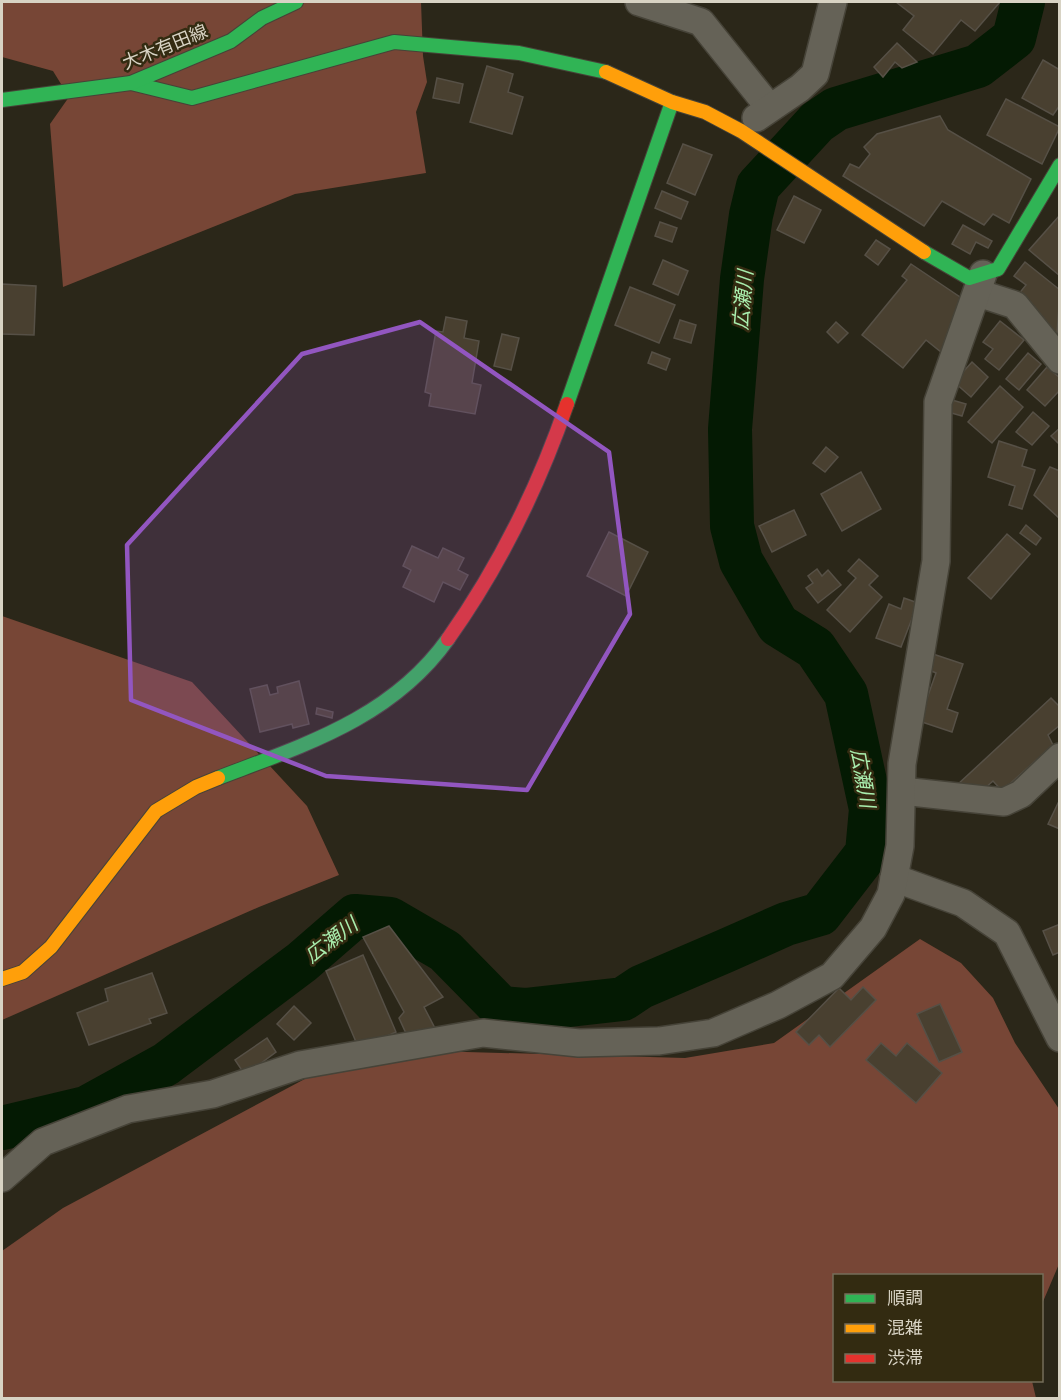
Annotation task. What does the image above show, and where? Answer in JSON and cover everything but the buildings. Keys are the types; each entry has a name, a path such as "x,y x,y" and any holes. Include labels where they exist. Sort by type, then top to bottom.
{"street":[{"name":"大木有田線","path":"2,100 131,83 231,41 262,18 296,2"},
{"path":"639,2 701,22 769,107"},
{"path":"741,131 769,107 800,88 815,74 833,2"},
{"path":"131,83 192,98 394,42 519,53 615,74 672,102 705,111 741,131 947,268 981,284 1015,305 1059,360"},
{"path":"2,979 12,978 33,965 51,947 156,811 196,786 327,736 387,702 436,656 480,594 527,504 554,442 672,102"},
{"path":"2,1178 43,1142 128,1109 213,1094 300,1065 483,1033 579,1043 659,1041 713,1033 778,1005 832,976 873,928 891,894 900,846 902,764 936,561 938,402 981,284 998,269 1059,165"},
{"path":"902,791 1004,802 1021,794 1059,757"},
{"path":"894,878 963,903 1007,933 1059,1038"}],"highlighted area":[{"path":"420,322 609,452 630,614 527,790 326,776 131,700 127,545 302,354"}],"shaded area":[{"path":"2,2 421,2 423,56 427,82 416,112 426,173 295,194 63,287 50,124 69,97 53,71 2,57"},
{"path":"2,616 192,682 307,806 339,875 259,907 2,1020"},
{"path":"920,939 961,963 993,998 1015,1043 1059,1109 1059,1264 1043,1302 1043,1274 833,1274 833,1382 1032,1382 1036,1398 2,1398 2,1251 63,1208 316,1073 396,1050 685,1058 774,1043"}],"waterway":[{"name":"広瀬川","path":"2,1128 86,1108 166,1064 302,962 355,916 390,919 445,951 501,1008 525,1010 623,999 641,987 786,924 820,914 867,853 871,809 846,694 815,648 778,625 741,561 732,526 730,429 742,279 751,215 758,186 817,122 836,109 978,66 1014,38 1023,2"}],"traffic: fast":[{"path":"2,100 131,83 231,41 262,18 296,2"},
{"path":"131,83 192,98 394,42 519,53 606,72"},
{"path":"567,404 672,102"},
{"path":"924,252 969,278 998,269 1060,165"},
{"path":"218,778 314,740 373,709 401,689 426,666 448,639"}],"traffic: slow":[{"path":"606,72 672,102 705,112 741,131 924,252"},
{"path":"2,979 23,972 51,947 156,811 196,787 218,778"}],"traffic: jam":[{"path":"448,639 484,584 516,526 556,435 567,404"}]}
